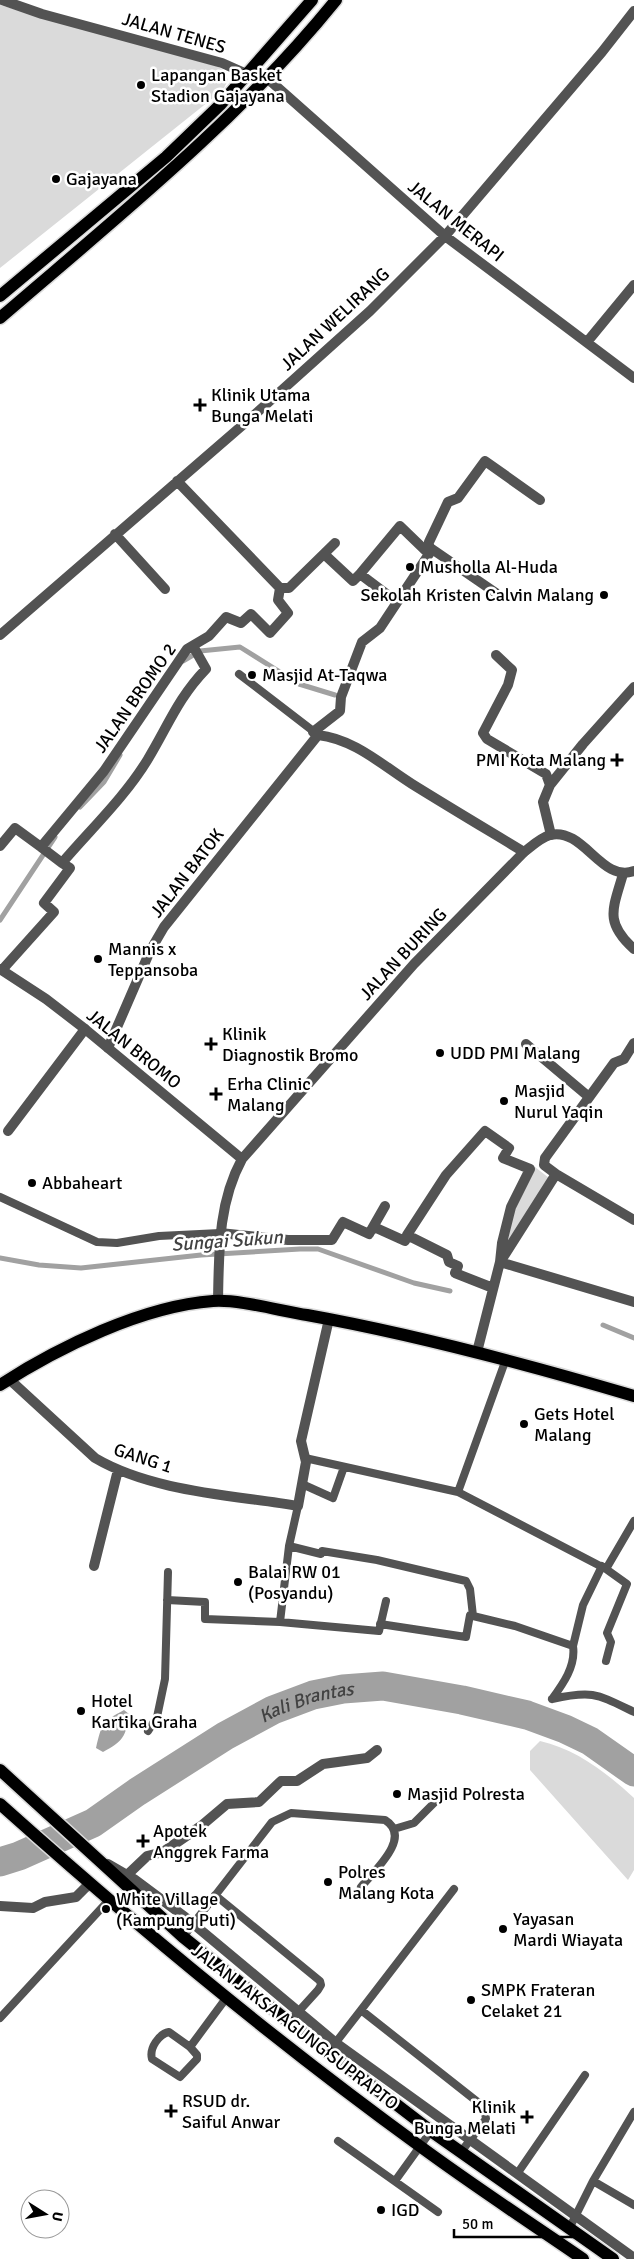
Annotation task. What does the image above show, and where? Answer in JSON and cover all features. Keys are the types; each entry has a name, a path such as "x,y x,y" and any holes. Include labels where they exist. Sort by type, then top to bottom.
{"main road":[{"path":"0,296 166,157 249,74 312,0"},
{"path":"0,318 174,167 267,78 336,0"},
{"path":"5,1382 86,1338 127,1322 158,1312 218,1301 329,1319 477,1352 634,1396"},
{"name":"JALAN JAKSA AGUNG SUPRAPTO","path":"0,1770 183,1936 268,1996 289,2022 332,2048 431,2131 573,2222 613,2259"},
{"name":"JALAN JAKSA AGUNG SUPRAPTO","path":"0,1804 85,1880 226,1997 315,2067 420,2146 582,2259"}],"street":[{"name":"JALAN TENES","path":"2,0 42,14 222,63 249,74"},
{"name":"JALAN WELIRANG","path":"0,635 252,417 370,311 445,236 602,52 634,11"},
{"name":"JALAN MERAPI","path":"267,78 445,236 634,378"},
{"path":"587,342 634,285"},
{"name":"JALAN BATOK","path":"108,1048 150,951 164,927 316,733 340,711 341,697 362,642 380,628 429,551 429,542 448,502 458,498 485,461 540,500"},
{"path":"177,481 280,588 289,588 335,543"},
{"path":"324,554 353,581 400,526 429,551 496,593"},
{"path":"115,534 165,589"},
{"path":"360,574 397,602"},
{"name":"JALAN BROMO 2","path":"41,847 104,771 187,649 209,636 226,617 242,623 251,614 270,632 288,613 278,600 280,588"},
{"path":"62,863 130,785 148,759 189,686 206,669 194,646"},
{"path":"496,655 512,670 508,685 484,730 485,737 546,774 550,785"},
{"path":"634,687 550,785 543,802 551,835 562,834 576,841 611,870 623,874 634,871"},
{"path":"316,733 333,737 354,746 412,784 524,852"},
{"path":"0,846 15,828 70,868 44,903 54,912 1,970"},
{"name":"JALAN BURING","path":"218,1301 220,1238 226,1195 242,1159 414,964 524,852 543,838 551,835"},
{"path":"623,874 613,917 616,929 634,949"},
{"name":"JALAN BROMO","path":"1,970 46,999 85,1028 242,1159"},
{"path":"8,1131 85,1028"},
{"path":"526,1044 589,1097"},
{"path":"634,1044 624,1059 614,1063 545,1158 544,1165 634,1220"},
{"path":"374,1227 405,1241 446,1175 485,1131 509,1148 503,1158 530,1169 511,1208 502,1244 500,1262 477,1352"},
{"path":"500,1262 556,1174"},
{"path":"220,1238 332,1240 344,1222 369,1234 385,1206"},
{"path":"407,1235 447,1255 449,1262 458,1266 455,1273 493,1288"},
{"path":"500,1262 634,1302"},
{"path":"298,1506 305,1458 302,1441 329,1319"},
{"name":"GANG 1","path":"5,1382 32,1402 96,1458 118,1470 158,1483 298,1506"},
{"path":"94,1566 118,1470"},
{"path":"127,1875 147,1856 163,1852 201,1826 228,1804 259,1802 281,1782 297,1781 323,1764 368,1758 377,1750"},
{"name":"JALAN JAKSA AGUNG SUPRAPTO","path":"100,1860 127,1875 193,1923 268,1996 298,2012 332,2048 471,2139 517,2174 573,2222 634,2258"},
{"path":"0,1906 33,1908 45,1902 76,1897 85,1880"}],"lane":[{"path":"239,674 316,733"},
{"path":"0,1197 97,1242 118,1243 160,1236 220,1238"},
{"path":"458,1492 506,1359"},
{"path":"305,1458 458,1492 604,1567 627,1584 607,1634 611,1642 606,1661"},
{"path":"302,1484 333,1498 344,1467"},
{"path":"280,1622 289,1546 298,1506"},
{"path":"634,1521 582,1605 573,1646 574,1655 565,1681 552,1699 585,1693 594,1694 634,1712"},
{"path":"289,1546 321,1554 322,1551 377,1560 466,1581 470,1589 473,1616"},
{"path":"148,1731 157,1717 166,1679 168,1572"},
{"path":"167,1600 205,1602 205,1619 280,1622 379,1630 386,1601"},
{"path":"380,1624 466,1637 470,1615 515,1626 573,1646"},
{"path":"394,1829 414,1823 438,1799"},
{"path":"183,1936 272,1822 291,1813 384,1820 390,1823 394,1829 393,1848 361,1887"},
{"path":"332,2048 454,1889"},
{"path":"215,1895 320,1981 321,1985 318,1990 289,2022"},
{"path":"0,2018 109,1900"},
{"path":"190,2047 226,1997"},
{"path":"361,2010 484,2107 486,2119 461,2152"},
{"path":"169,2032 190,2047 196,2052 197,2059 180,2077 152,2059 151,2050 162,2034 169,2032"},
{"path":"517,2174 586,2075"},
{"path":"573,2222 593,2181 634,2112"},
{"path":"395,2182 431,2131"},
{"path":"338,2141 438,2212"},
{"path":"593,2181 634,2205"}],"shaded area":[{"name":"Gajayana","path":"0,5 216,66 224,70 228,80 223,90 0,268"},
{"path":"535,1167 549,1178 507,1246 512,1209"},
{"path":"124,1710 129,1714 125,1733 115,1745 103,1752 96,1748 104,1724 111,1717"},
{"path":"540,1741 566,1750 590,1763 634,1798 634,1870 628,1880 530,1770 530,1751"},
{"path":"20,1846 37,1859 0,1868 0,1853"}],"waterway":[{"path":"183,661 200,651 240,647 299,684 335,695"},
{"path":"80,807 104,782 120,755"},
{"path":"0,920 55,837"},
{"name":"Sungai Sukun","path":"0,1258 39,1265 81,1268 201,1255 318,1249 414,1283 450,1291"},
{"path":"603,1325 634,1338"},
{"name":"Kali Brantas","path":"0,1862 19,1856 93,1823 137,1792 225,1736 273,1710 313,1695 343,1689 383,1686 462,1700 527,1715 565,1729 590,1741 634,1772"}],"place":[{"name":"Lapangan Basket Stadion Gajayana","path":"141,85"},
{"name":"Gajayana","path":"56,179"},
{"name":"Klinik Utama Bunga Melati","path":"200,405"},
{"name":"Musholla Al-Huda","path":"410,567"},
{"name":"Sekolah Kristen Calvin Malang","path":"604,595"},
{"name":"Masjid At-Taqwa","path":"252,675"},
{"name":"PMI Kota Malang","path":"617,760"},
{"name":"Mannis x Teppansoba","path":"98,959"},
{"name":"Klinik Diagnostik Bromo","path":"211,1044"},
{"name":"UDD PMI Malang","path":"440,1053"},
{"name":"Erha Clinic Malang","path":"216,1094"},
{"name":"Masjid Nurul Yaqin","path":"504,1101"},
{"name":"Abbaheart","path":"32,1183"},
{"name":"Gets Hotel Malang","path":"524,1424"},
{"name":"Balai RW 01 (Posyandu)","path":"238,1582"},
{"name":"Hotel Kartika Graha","path":"81,1711"},
{"name":"Masjid Polresta","path":"397,1794"},
{"name":"Apotek Anggrek Farma","path":"143,1841"},
{"name":"Polres Malang Kota","path":"328,1882"},
{"name":"White Village (Kampung Puti)","path":"106,1909"},
{"name":"Yayasan Mardi Wiayata","path":"503,1929"},
{"name":"SMPK Frateran Celaket 21","path":"471,2000"},
{"name":"RSUD dr. Saiful Anwar","path":"171,2111"},
{"name":"Klinik Bunga Melati","path":"527,2117"},
{"name":"IGD","path":"381,2210"}]}
